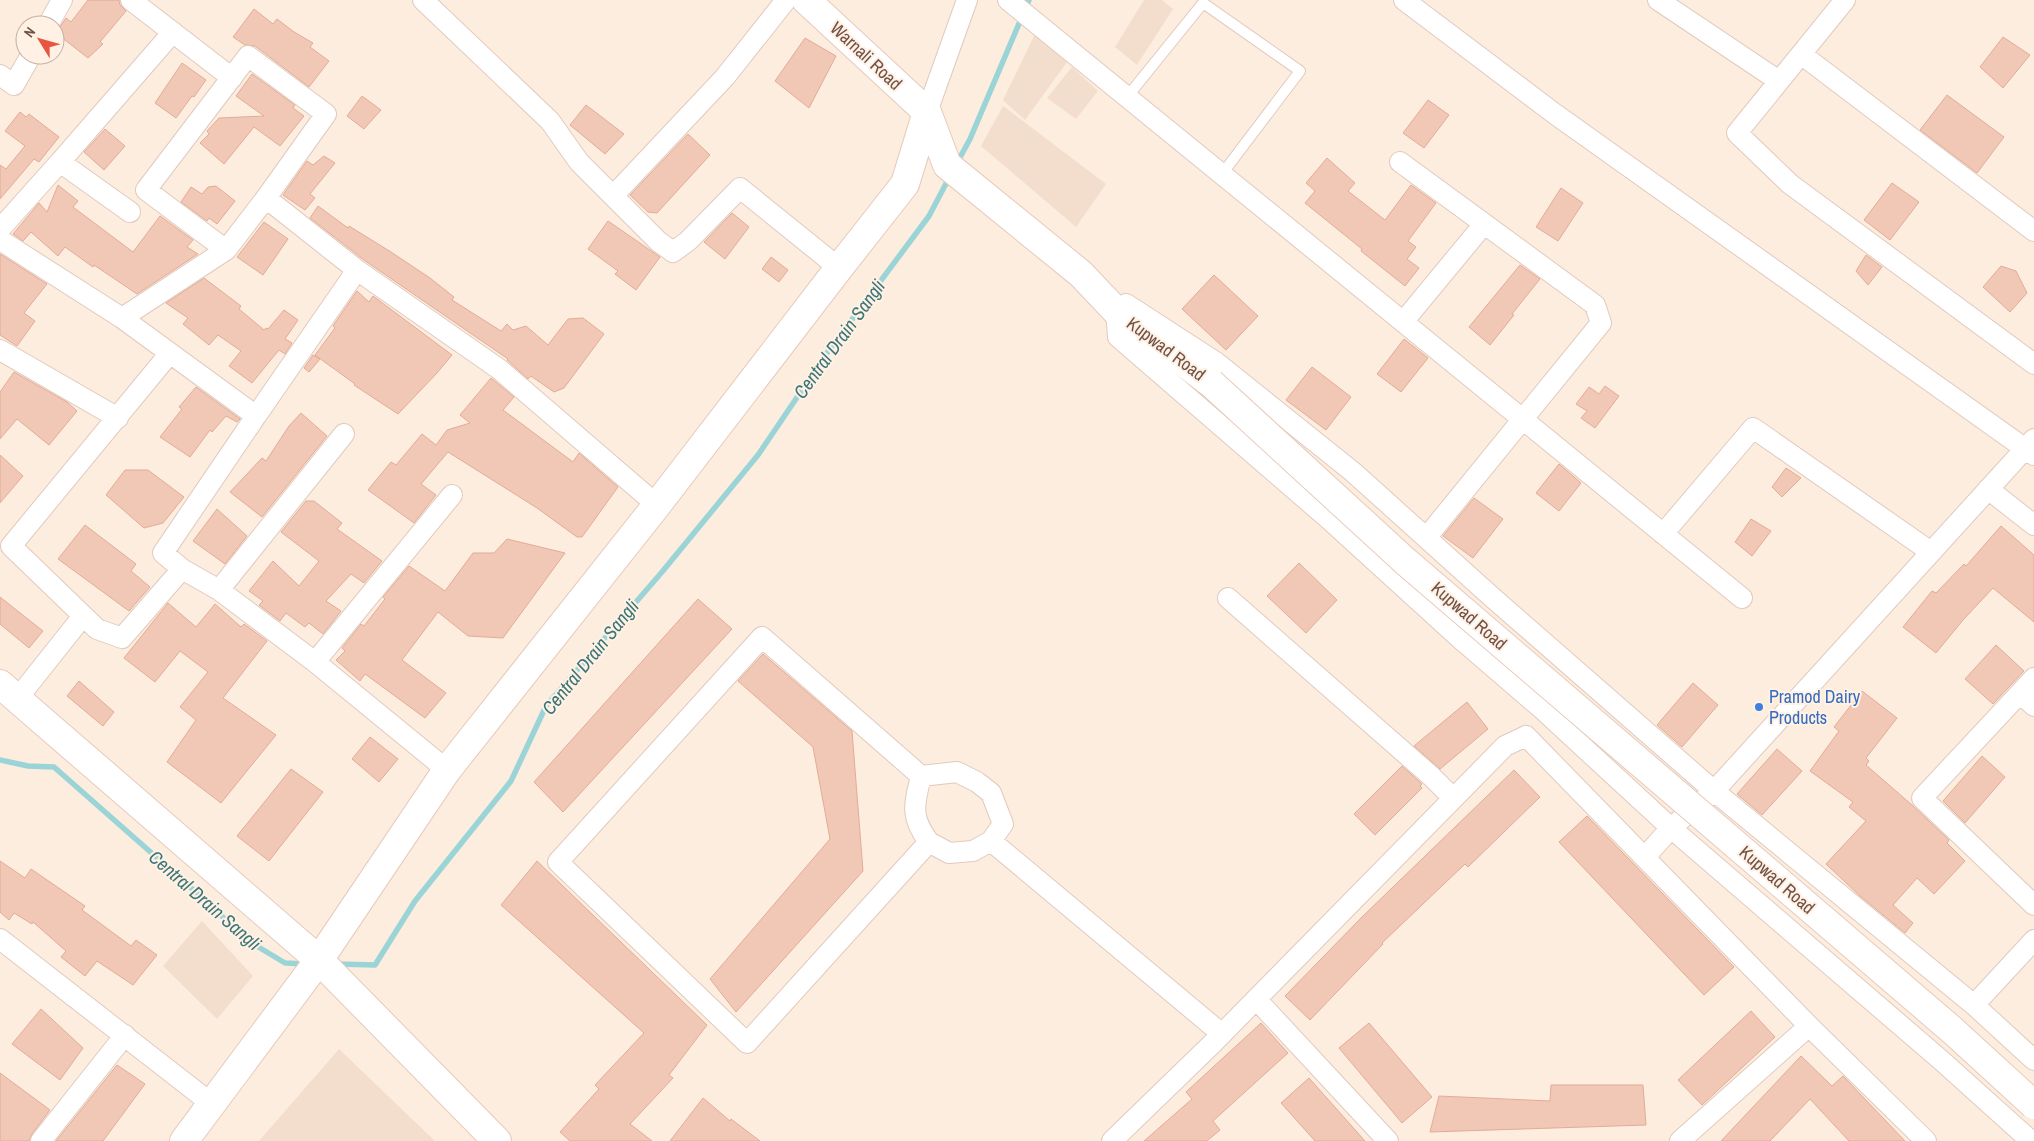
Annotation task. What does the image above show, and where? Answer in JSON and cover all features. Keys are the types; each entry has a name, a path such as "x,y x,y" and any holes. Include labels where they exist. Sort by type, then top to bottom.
{"main road":[{"name":"Warnali Road","path":"806,0 926,112"},
{"path":"184,1141 319,960 447,770 657,505 838,268 905,184 926,112"},
{"name":"Kupwad Road","path":"926,112 947,165 1081,274 1116,311 1211,383 1405,561 1952,1030 2034,1105"},
{"path":"9,692 319,960 497,1141"}],"street":[{"path":"54,15 62,0"},
{"path":"131,0 232,78"},
{"path":"423,0 550,121 579,162 659,242 673,252 688,240 740,188 838,268"},
{"path":"613,196 725,77 786,0"},
{"path":"926,112 967,0"},
{"path":"1008,0 1742,598"},
{"path":"1404,0 1555,114 2031,448 1988,490 1714,791 1671,828 1645,857"},
{"path":"1658,0 1779,81"},
{"path":"1845,0 1737,133 1790,184 2034,364"},
{"path":"0,229 173,32"},
{"path":"1801,54 2034,231"},
{"path":"122,318 226,250 326,114 248,56 146,190 226,250"},
{"path":"0,75 14,85 25,65"},
{"path":"60,162 130,212"},
{"path":"1400,162 1595,305 1602,323 1426,538"},
{"path":"266,198 356,270 499,369 657,505"},
{"path":"1403,322 1484,224"},
{"path":"0,240 122,318 256,416"},
{"path":"356,270 163,553 182,569 219,590 315,662 447,770"},
{"path":"1081,274 1217,363 1353,472 1714,791 1974,1005 2034,1060"},
{"path":"1116,311 1118,337 1331,521 1464,642 1542,709 1671,828 1942,1061 2031,1141"},
{"path":"0,350 118,418"},
{"path":"170,353 118,418 6,542 98,629 122,638 182,569"},
{"path":"1663,534 1753,428 1932,552"},
{"path":"219,590 344,434"},
{"path":"1988,490 2034,525"},
{"path":"315,662 452,495"},
{"path":"1228,598 1431,776 1453,798"},
{"path":"9,692 84,616"},
{"path":"921,776 914,806 920,829 929,842 949,853 973,852 991,841 1003,824 991,793 977,782 957,772 921,776 762,637 558,862 747,1043 929,842"},
{"path":"2034,678 2027,699 1922,798 2034,905"},
{"path":"1112,1141 1256,1000 1506,746 1526,736 1542,709"},
{"path":"1526,736 1810,1026 1926,1141"},
{"path":"991,841 1222,1034"},
{"path":"0,938 212,1104"},
{"path":"1974,1005 2034,940"},
{"path":"1256,1000 1388,1141"},
{"path":"1680,1141 1810,1026"},
{"path":"42,1141 125,1035"}],"lane":[{"path":"1127,97 1203,3 1300,71 1222,174"}],"shaded area":[{"path":"1144,0 1162,0 1173,9 1137,65 1115,47"},
{"path":"1035,34 1067,62 1025,120 1003,100"},
{"path":"1072,67 1098,91 1076,119 1047,98"},
{"path":"1003,106 1106,184 1076,227 981,146"},
{"path":"202,921 253,976 217,1019 163,966"},
{"path":"339,1049 435,1141 259,1141"}],"building":[{"path":"88,0 119,0 120,5 126,11 100,42 103,44 88,58 65,40 65,20 66,18 71,22"},
{"path":"254,9 273,24 277,19 313,43 310,47 329,61 309,87 255,46 245,45 233,37"},
{"path":"2003,37 2030,55 2003,88 1980,67"},
{"path":"805,38 836,56 809,108 775,81"},
{"path":"182,63 206,80 176,118 155,103"},
{"path":"252,74 295,105 293,108 304,116 280,146 254,127 224,164 200,143 209,134 207,131 219,118 264,116 236,96"},
{"path":"1947,95 2004,137 1977,173 1920,130"},
{"path":"362,96 381,110 364,129 347,116"},
{"path":"1428,100 1449,115 1424,148 1403,133"},
{"path":"586,105 624,134 605,154 570,125"},
{"path":"20,112 26,117 29,114 59,137 39,162 34,159 0,199 0,165 6,169 25,146 5,131"},
{"path":"105,129 125,146 104,170 84,152"},
{"path":"688,134 710,155 657,213 648,212 630,195"},
{"path":"324,156 335,163 310,194 315,198 305,210 283,195 307,161 313,165"},
{"path":"1327,158 1355,183 1348,191 1385,220 1411,185 1436,203 1408,241 1416,247 1407,259 1419,268 1405,286 1305,203 1315,191 1306,183"},
{"path":"1892,183 1919,202 1890,240 1864,220"},
{"path":"58,185 78,201 73,207 133,252 160,216 193,240 187,247 198,254 137,294 65,247 58,256 31,232 23,241 13,234 39,203 47,212"},
{"path":"216,186 235,201 217,224 209,218 207,221 181,202 191,187 202,194 208,187"},
{"path":"1561,188 1583,203 1558,241 1536,227"},
{"path":"318,206 348,228 349,226 430,278 454,297 452,300 501,331 507,324 513,330 526,326 548,345 568,319 583,318 604,334 564,388 554,392 531,376 528,379 508,359 364,260 310,218"},
{"path":"732,213 749,227 725,259 704,242"},
{"path":"608,221 660,257 636,290 615,274 618,271 588,249"},
{"path":"264,222 288,239 263,275 237,257"},
{"path":"0,254 47,284 24,313 35,321 17,346 0,335"},
{"path":"1866,255 1882,267 1868,285 1856,271"},
{"path":"771,257 788,270 779,282 762,269"},
{"path":"1520,265 1540,279 1490,345 1469,327"},
{"path":"2001,266 2016,271 2027,293 2010,312 1983,287"},
{"path":"1214,275 1258,316 1226,350 1182,309"},
{"path":"204,278 241,306 239,309 264,330 268,329 284,310 298,320 285,339 292,343 285,354 279,350 252,383 229,366 241,351 218,335 209,345 183,324 188,318 166,303"},
{"path":"357,291 369,302 373,296 452,355 398,414 354,385 315,355 335,328 333,326"},
{"path":"1404,339 1428,358 1401,392 1377,374"},
{"path":"313,355 320,359 309,372 304,368"},
{"path":"1312,367 1351,397 1326,430 1286,400"},
{"path":"14,372 67,402 77,411 49,445 17,419 0,439 0,392"},
{"path":"491,378 514,397 503,410 573,462 579,453 618,487 582,537 577,537 537,508 448,452 421,484 436,495 414,523 368,490 391,462 396,465 422,434 436,445 447,430 470,423 460,415"},
{"path":"1605,386 1619,396 1595,428 1581,418 1587,411 1576,404 1589,387 1599,394"},
{"path":"196,387 240,419 237,422 226,416 212,432 210,430 190,457 160,437 182,409 179,407"},
{"path":"301,413 327,436 262,517 230,492 262,458 266,461 289,426"},
{"path":"0,455 23,476 0,503"},
{"path":"1559,464 1581,483 1559,511 1536,493"},
{"path":"1786,468 1801,478 1782,497 1772,487"},
{"path":"125,470 148,470 184,497 163,523 144,528 106,495"},
{"path":"1474,498 1503,519 1473,558 1443,536"},
{"path":"306,501 314,501 342,523 337,529 382,561 364,583 351,574 326,601 341,611 323,634 309,623 305,627 286,613 280,621 259,605 263,601 249,591 273,561 299,586 319,561 281,532"},
{"path":"217,509 247,536 225,564 193,541"},
{"path":"1751,519 1771,531 1752,556 1735,542"},
{"path":"85,525 136,564 131,571 150,587 129,611 58,559"},
{"path":"2001,526 2034,555 2034,622 1993,588 1936,653 1903,627 1932,591 1936,593 1964,564 1966,566"},
{"path":"507,539 565,553 503,638 468,636 438,612 402,660 446,693 425,718 365,674 360,681 336,660 345,651 342,648 361,624 364,626 385,599 383,597 409,566 445,591 473,553 494,553"},
{"path":"1299,563 1337,600 1306,633 1267,596"},
{"path":"0,597 43,631 29,648 0,624"},
{"path":"698,599 732,629 563,812 534,782"},
{"path":"168,603 196,627 215,604 241,627 244,624 267,641 223,698 276,735 221,803 167,762 196,720 180,707 208,672 180,651 155,682 124,658"},
{"path":"1996,645 2024,671 1993,704 1965,679"},
{"path":"763,654 852,731 863,871 736,1012 710,979 830,839 813,747 738,681"},
{"path":"79,681 114,712 103,726 67,696"},
{"path":"1693,683 1718,705 1682,747 1657,725"},
{"path":"1862,691 1897,718 1866,758 1869,761 1866,765 1949,840 1947,843 1965,861 1934,894 1917,878 1893,905 1913,923 1905,933 1860,896 1826,864 1866,821 1849,807 1853,802 1810,771 1839,731 1834,727"},
{"path":"1467,702 1488,729 1440,769 1414,746"},
{"path":"370,737 398,759 379,782 352,759"},
{"path":"1777,749 1802,771 1762,815 1737,794"},
{"path":"1982,756 2005,777 1965,823 1943,801"},
{"path":"1402,766 1422,784 1420,786 1422,788 1375,835 1354,814"},
{"path":"291,769 323,792 269,861 237,836"},
{"path":"1514,770 1540,797 1468,867 1465,864 1382,943 1310,1020 1285,996 1362,917"},
{"path":"1587,816 1734,967 1704,995 1559,842"},
{"path":"0,861 25,878 31,869 85,906 82,910 131,946 136,940 157,955 133,985 97,961 85,976 61,957 66,951 33,922 32,924 14,913 9,920 0,912"},
{"path":"537,861 707,1025 669,1075 673,1078 630,1124 652,1141 570,1141 560,1132 599,1089 595,1085 644,1033 501,905"},
{"path":"41,1009 83,1048 60,1080 12,1044"},
{"path":"1751,1011 1775,1037 1702,1105 1678,1080"},
{"path":"1261,1023 1288,1053 1213,1121 1220,1130 1207,1141 1144,1141 1192,1099 1186,1092"},
{"path":"1369,1023 1432,1097 1402,1123 1339,1048"},
{"path":"1801,1056 1832,1086 1843,1076 1905,1141 1849,1141 1810,1099 1770,1141 1721,1141"},
{"path":"117,1065 145,1084 103,1141 56,1141"},
{"path":"0,1073 50,1110 29,1141 0,1141"},
{"path":"1309,1078 1365,1141 1315,1141 1281,1103"},
{"path":"1551,1085 1643,1085 1646,1125 1430,1132 1439,1096 1550,1101"},
{"path":"703,1098 730,1121 731,1119 760,1141 670,1141"}],"waterway":[{"name":"Central Drain Sangli","path":"957,163 970,139 1029,0"},
{"name":"Central Drain Sangli","path":"336,964 375,965 415,901 511,781 546,706 662,572 758,455 827,353 929,216 950,176"},
{"name":"Central Drain Sangli","path":"0,760 28,766 54,767 250,942 285,963 305,964"}],"place":[{"name":"Pramod Dairy Products","path":"1759,707"}]}
